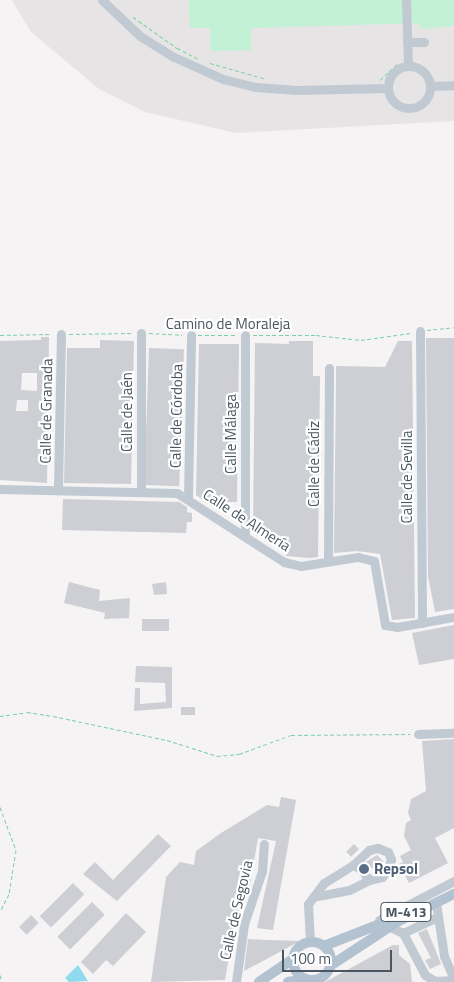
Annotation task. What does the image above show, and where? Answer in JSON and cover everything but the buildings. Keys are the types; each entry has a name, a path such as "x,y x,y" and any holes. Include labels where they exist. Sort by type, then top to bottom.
{"main road":[{"name":"M-413","path":"324,946 357,934 454,888"},
{"name":"M-413","path":"288,982 319,980 330,966 390,927 454,894"},
{"path":"301,980 295,970 293,959 297,949 310,942 324,946 331,958 330,966"},
{"path":"259,982 293,959"}],"street":[{"path":"102,0 140,36 174,57 223,79 256,87 296,90 387,88"},
{"path":"405,63 426,73 430,86 426,100 414,108 399,106 393,101 387,88 395,70 405,63 407,42 406,0"},
{"path":"407,42 424,42"},
{"path":"430,86 454,85"},
{"name":"Calle de Sevilla","path":"420,331 422,623"},
{"name":"Calle de Jaén","path":"141,333 141,491"},
{"name":"Calle de Granada","path":"58,489 61,334"},
{"name":"Calle de Córdoba","path":"188,497 191,335"},
{"name":"Calle Málaga","path":"245,335 245,534"},
{"name":"Calle de Cádiz","path":"328,561 329,368"},
{"name":"Calle de Almería","path":"0,489 178,493 188,497 245,534 284,562 301,566 358,557 374,561 385,625 422,623 454,617"},
{"path":"418,734 454,734"},
{"name":"Calle de Segovia","path":"236,982 244,924 262,871 264,844"},
{"path":"310,942 308,904 324,883 353,865 369,850 388,852 391,859 388,869 382,877 369,880 349,890 314,897"},
{"path":"353,865 361,869 369,880"},
{"path":"357,934 454,881"},
{"path":"390,927 403,934 425,975 435,981 453,980 444,956 436,903"},
{"path":"403,934 438,917"}],"path":[{"path":"126,11 177,48 200,59"},
{"path":"208,63 269,80"},
{"path":"379,80 405,63"},
{"name":"Camino de Moraleja","path":"0,335 141,333 316,335 361,340 454,327"},
{"path":"0,716 27,712 53,716 167,740 217,756 239,754 291,735 418,734"},
{"path":"0,807 16,850 9,894 0,912"},
{"path":"0,975 2,982"}],"shaded area":[{"path":"12,0 454,0 454,121 236,133 145,112 99,89 31,32"}],"green space":[{"path":"189,0 454,0 454,26 420,29 419,23 251,28 251,50 210,51 210,28 190,28"}],"water":[{"path":"78,965 88,981 69,982 65,978"}],"place":[{"name":"Repsol","path":"364,869"}]}
